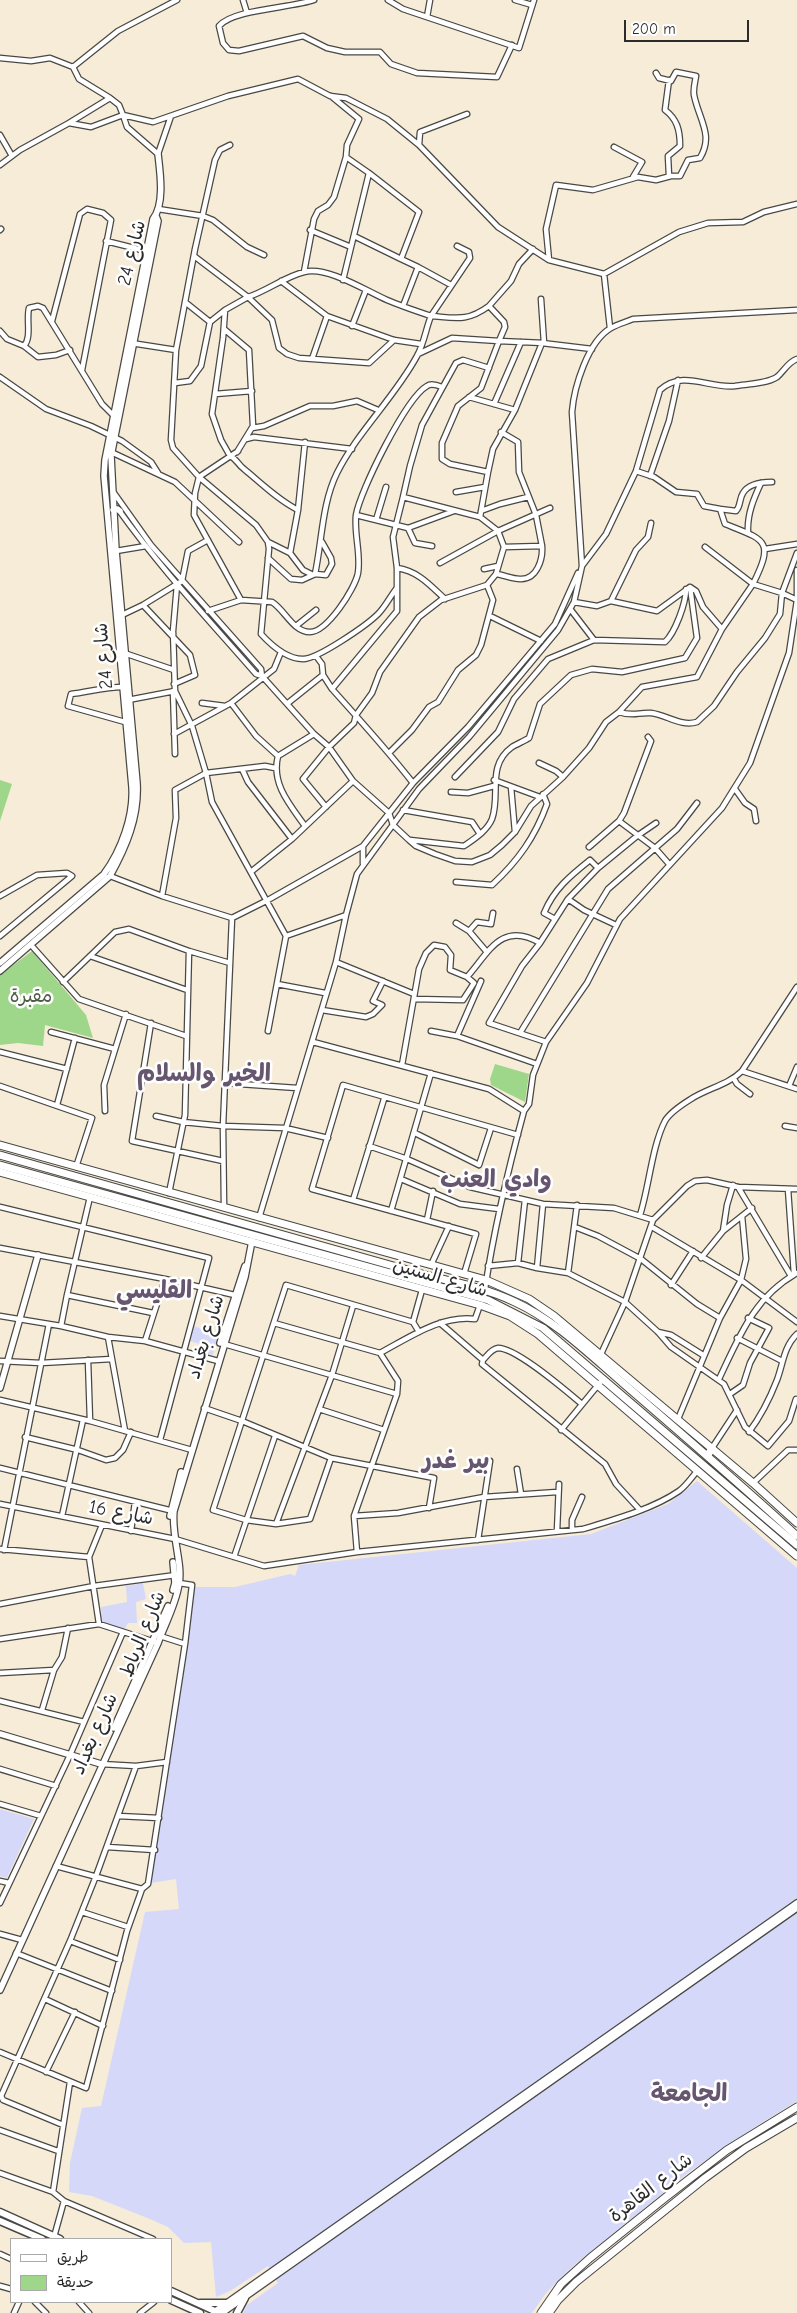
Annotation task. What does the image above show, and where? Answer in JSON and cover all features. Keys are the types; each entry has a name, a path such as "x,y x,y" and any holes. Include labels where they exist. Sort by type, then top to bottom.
{"main road":[{"name":"شارع الستين","path":"0,1145 76,1166 105,1179 429,1276 485,1289 517,1303 550,1322 678,1419 797,1523"},
{"name":"شارع الستين","path":"0,1155 224,1206 259,1218 486,1280 529,1299 554,1316 601,1354 615,1371 797,1536"},
{"name":"شارع الستين","path":"0,1165 90,1196 186,1220 252,1241 327,1259 422,1290 485,1304"},
{"name":"شارع الستين","path":"0,1172 39,1179 485,1304 543,1328 694,1461 797,1545"},
{"path":"328,1246 330,1238"},
{"path":"708,1455 712,1448"},
{"name":"شارع الستين","path":"694,1461 698,1470 797,1556"},
{"name":"شارع القاهرة","path":"541,2313 561,2284 590,2258 727,2150 797,2107"},
{"name":"شارع القاهرة","path":"550,2313 558,2300 597,2266 705,2178 746,2148 797,2118"},
{"path":"0,2212 57,2238"},
{"path":"0,2220 40,2238"},
{"path":"590,2258 597,2266"},
{"path":"172,2291 217,2313"},
{"path":"238,2313 245,2298"},
{"path":"172,2301 188,2310 200,2313"},
{"path":"197,2303 227,2303"}],"street":[{"path":"73,67 118,31 177,0"},
{"path":"243,0 247,13"},
{"path":"314,0 247,13 224,20 220,26 223,43 229,50 239,51 303,36 327,48 345,52 380,52 391,64 417,73 497,77 512,45"},
{"path":"388,0 403,9 519,48 533,3 515,0"},
{"path":"427,17 430,0"},
{"path":"0,58 31,61 50,58 73,67 79,79 119,105 127,127 158,154"},
{"path":"549,260 546,229 556,185 593,190 633,178 656,180 669,176 680,176 688,160 700,158 706,148 708,139 694,93 696,76 676,72 671,81 659,78 656,73"},
{"path":"69,122 91,127 122,115 153,122 237,93 298,79 330,96 359,119 347,145 346,157 332,200 318,211 310,230 304,272"},
{"path":"669,80 664,110 674,117 680,134 680,146 668,156 669,176"},
{"path":"330,96 346,98 387,119 419,145 498,227 549,260 604,274 679,232 708,223 743,222 764,212 797,204"},
{"path":"0,165 110,98"},
{"path":"419,145 420,132 467,114"},
{"path":"171,116 158,154 160,170 157,212 203,216 213,220 247,246 264,255"},
{"path":"0,135 12,156"},
{"path":"230,145 220,150 215,160 194,256 176,350 171,440 173,448 199,477 256,525 268,542 290,553 303,570 314,575"},
{"path":"614,148 642,162 633,178"},
{"path":"346,157 419,212 401,259"},
{"path":"344,280 369,173"},
{"path":"52,321 80,214 88,209 103,213 111,220 82,370"},
{"name":"شارع 24","path":"0,963 83,893 109,866 124,834 132,803 122,687 118,510 105,485 109,451 146,251 153,219 157,212"},
{"name":"شارع 24","path":"129,343 158,221 157,212"},
{"path":"310,230 351,247"},
{"path":"354,236 451,285"},
{"path":"106,242 146,251"},
{"path":"314,575 322,542 330,491 337,472 378,410 405,376 418,354 431,316 470,258 469,252 457,246"},
{"path":"175,383 190,381 200,366 210,322 225,310 248,297 304,272 322,273 344,280 431,316 464,318 476,315 488,306 511,281 519,264 533,249"},
{"path":"194,256 248,297 272,320 279,348 287,354 299,358 369,363 394,340"},
{"path":"403,306 418,267"},
{"path":"604,274 610,328"},
{"path":"281,281 327,316 394,340 421,344"},
{"path":"352,326 366,290"},
{"path":"480,517 493,449 515,410 541,345 544,343 542,299"},
{"path":"185,302 210,322"},
{"path":"24,346 28,337 27,316 29,308 38,306 43,308 102,404 115,418"},
{"path":"488,306 504,325 499,341 481,388 459,404 442,443 442,459 450,464 488,472"},
{"path":"225,310 212,414 221,440 230,456 236,458 241,467 263,483 284,503 298,510"},
{"path":"259,1218 297,1088 313,1042 325,993 336,962 346,915 358,874 419,789 469,736 558,630 574,602 582,566 572,420 574,395 581,371 592,349 610,328 633,319 797,310"},
{"path":"312,359 327,316"},
{"path":"224,329 249,350 252,428 238,451 236,458"},
{"path":"0,331 7,339 24,346 38,357 56,356 70,350"},
{"path":"418,354 452,338 544,343 592,349"},
{"path":"494,404 521,342"},
{"path":"129,343 176,350"},
{"path":"110,876 162,896 232,918 268,900 363,846 413,783 468,727 555,624 582,566 606,534 636,471 660,390 668,383 678,380 696,380 732,386 760,382 772,379 797,359"},
{"path":"332,689 397,612 397,568 393,537 420,430 442,387 460,360 489,368"},
{"path":"0,377 46,409 112,436 151,462 158,473"},
{"path":"650,476 669,421 678,380"},
{"path":"208,611 241,600 264,601 275,604 296,626 305,632 322,629 332,618 355,582 358,571 356,515 367,485 398,421 426,386 429,384 442,387"},
{"path":"215,394 252,391"},
{"path":"470,397 515,410"},
{"path":"252,428 264,426 310,406 333,406 357,401 378,410"},
{"path":"496,574 519,580 527,579 540,564 542,554 536,515 519,472 518,442 501,432"},
{"path":"246,439 254,437 352,449"},
{"path":"290,553 298,510 305,442"},
{"path":"109,451 175,482 239,542"},
{"name":"شارع 24","path":"0,971 110,876 128,835 137,801 128,700 127,654 116,551 118,510 113,502 109,451"},
{"path":"238,451 199,477 194,515 241,600"},
{"path":"636,471 650,476 676,492 696,494 704,506 736,511 743,493 758,482 772,482"},
{"path":"748,532 753,501 761,482"},
{"path":"105,485 113,502"},
{"path":"376,520 386,487"},
{"path":"456,492 485,487"},
{"path":"112,490 118,510 148,546 256,674 262,677 288,703 314,734 329,747 353,780 389,813 392,825 416,846 454,861 472,862 490,855 515,832 542,796 563,777 589,748 606,722 619,712 642,687 697,677 722,629 754,584 765,561 765,549 762,542 748,532 725,524 720,509"},
{"path":"326,807 303,779 329,747 354,723 356,715 369,698 380,672 412,624 430,607 445,599 487,585 496,574 504,548 498,531 480,517 404,497"},
{"path":"481,511 500,504 528,498"},
{"path":"440,563 498,531 550,508"},
{"path":"356,515 408,528 455,510"},
{"path":"611,601 636,550 648,537 651,523"},
{"path":"408,528 415,543 432,546"},
{"path":"175,754 173,636 180,583 188,551 208,540"},
{"path":"268,542 261,634 281,652 292,658 305,659 316,656 378,614 396,589"},
{"path":"268,558 291,579 302,580 314,575 326,575 332,564 331,558 322,542"},
{"path":"765,549 797,544"},
{"path":"116,551 148,546"},
{"path":"504,548 542,546"},
{"path":"705,546 754,584 797,600"},
{"path":"619,712 630,716 649,713 682,723 698,722 714,706 737,672 765,638 780,614 782,593 797,553"},
{"path":"484,569 498,566"},
{"path":"397,568 408,570 422,578 445,599"},
{"path":"485,1289 499,1209 504,1196 524,1111 529,1104 537,1064 546,1042 587,983 616,925 669,864 722,808 750,763 789,653 797,600 797,570"},
{"path":"122,615 180,583"},
{"path":"180,583 261,669 262,677"},
{"path":"389,753 412,730 429,707 438,702 458,670 476,654 494,600 487,585"},
{"path":"574,602 597,606 611,601 657,611 688,588"},
{"path":"688,588 696,591 702,607 722,629"},
{"path":"455,777 498,732 514,700 548,659 594,640 664,642 670,637 686,600 688,588"},
{"path":"409,840 464,846 480,834 491,821 493,815 494,780 500,761 512,748 529,738 540,704 571,675 592,669 622,672 685,658 697,638 688,588"},
{"path":"143,605 190,655 196,672 193,678 174,684"},
{"path":"296,626 316,610"},
{"path":"570,610 594,640"},
{"path":"490,616 541,641"},
{"path":"174,734 226,706 276,666 281,652"},
{"path":"127,654 174,670"},
{"path":"316,656 322,664 323,675 332,689 413,783"},
{"path":"527,656 532,660"},
{"path":"288,703 323,675"},
{"path":"122,687 108,687 69,695 68,704 70,707 124,722"},
{"path":"128,700 174,691"},
{"path":"174,691 192,726 206,773 212,802 268,900 286,936 268,1031"},
{"path":"231,702 256,736 278,756"},
{"path":"202,704 226,706"},
{"path":"305,826 276,779 275,768 278,756 314,734"},
{"path":"589,847 619,821 624,813 651,741 648,737"},
{"path":"539,763 556,771 563,777"},
{"path":"162,896 176,818 175,790 206,773 265,766 275,768"},
{"path":"242,769 248,782 292,839"},
{"path":"252,872 292,839 353,780"},
{"path":"456,882 492,885 528,846 539,826 547,804 542,796 494,780"},
{"path":"451,792 468,793 494,786"},
{"path":"512,787 515,832"},
{"path":"735,788 745,804 754,809 756,821"},
{"path":"520,1033 608,889 677,829 697,804"},
{"path":"403,810 472,822 480,834"},
{"path":"619,821 655,848 669,864"},
{"path":"546,1042 489,1022 522,966 540,944 568,899 598,868 656,823"},
{"path":"363,846 364,864"},
{"path":"555,919 544,913 551,897 559,886 590,860 598,868"},
{"path":"0,896 37,875 67,873 72,876 0,936"},
{"path":"568,899 584,910 593,912 616,925"},
{"path":"468,931 477,922 491,924 493,912"},
{"path":"286,936 346,915"},
{"path":"224,1206 223,1126 232,918"},
{"path":"456,922 468,931 486,951"},
{"path":"63,982 115,932 129,930 230,963"},
{"path":"467,977 486,951 495,943 505,938 516,936 530,938 540,944"},
{"path":"31,945 79,999 186,1036"},
{"path":"336,962 414,997 463,1000 474,983 467,977 450,970 451,955 449,950 440,945 434,946 426,953 419,968 414,997 402,1065"},
{"path":"169,1193 183,1122 189,951"},
{"path":"90,956 187,990"},
{"path":"322,1010 366,1017 373,1014 382,1005 372,1001 383,982"},
{"path":"457,1036 481,982"},
{"path":"277,984 325,993"},
{"path":"640,1215 665,1120 694,1097 734,1079 742,1071 797,987"},
{"path":"791,994 797,998"},
{"path":"105,1110 104,1085 126,1014"},
{"path":"151,1023 132,1141 223,1161"},
{"path":"431,1031 457,1036 537,1064"},
{"path":"51,1032 115,1049"},
{"path":"58,1105 75,1038"},
{"path":"313,1042 489,1089 524,1111"},
{"path":"0,1052 67,1069"},
{"path":"789,1086 797,1068"},
{"path":"742,1071 797,1089"},
{"path":"391,1211 432,1073"},
{"path":"734,1079 737,1084 750,1094"},
{"path":"225,1083 297,1088"},
{"path":"464,1274 476,1234 312,1189 343,1085 384,1099 518,1135"},
{"path":"0,1086 92,1118 76,1166"},
{"path":"353,1200 384,1099"},
{"path":"156,1116 183,1122 223,1126 285,1128 328,1138"},
{"path":"785,1126 797,1128"},
{"path":"415,1133 478,1165 491,1128"},
{"path":"369,1146 407,1159 470,1187 504,1196 543,1204 614,1208 653,1220"},
{"path":"401,1179 434,1191 460,1204 499,1209"},
{"path":"601,1354 625,1302 653,1220 687,1186 695,1181 707,1180 735,1186 797,1188"},
{"path":"735,1186 752,1208 794,1274"},
{"path":"724,1231 727,1205 735,1186"},
{"path":"788,1189 794,1274"},
{"path":"428,1220 434,1191"},
{"path":"61,1326 90,1196"},
{"path":"518,1263 525,1200"},
{"path":"537,1268 543,1204"},
{"path":"568,1273 577,1205"},
{"path":"0,1207 209,1258 160,1440"},
{"path":"701,1258 724,1231 752,1208"},
{"path":"678,1419 703,1355 720,1318 741,1280 746,1259 742,1216"},
{"path":"431,1265 449,1226"},
{"path":"575,1227 598,1236 641,1259 697,1304 720,1318"},
{"path":"652,1227 701,1258 741,1280 797,1322"},
{"path":"0,1468 172,1511 204,1408 216,1361 224,1344 252,1241"},
{"path":"0,1248 165,1279 237,1296"},
{"path":"671,1284 692,1251"},
{"path":"0,1388 38,1255"},
{"path":"488,1266 518,1263 568,1273 625,1302 658,1332 671,1347 719,1380 730,1394 749,1432 768,1446 790,1421 796,1399"},
{"path":"719,1380 748,1318 766,1298 794,1274"},
{"path":"144,1341 165,1279"},
{"path":"331,1458 310,1519 276,1524 246,1520 213,1510 286,1285 413,1322 419,1332"},
{"path":"413,1322 422,1290"},
{"path":"67,1294 153,1313"},
{"name":"شارع بغداد","path":"190,1449 237,1296"},
{"path":"380,1352 440,1323 462,1318 475,1319 485,1304"},
{"path":"276,1524 320,1409 353,1306"},
{"path":"0,1316 61,1326 108,1337 144,1341 216,1361"},
{"path":"730,1394 743,1385 750,1363 769,1328 748,1318"},
{"path":"274,1323 380,1352 398,1382 397,1394 354,1516 357,1552"},
{"path":"440,1323 483,1360 482,1364 605,1464 616,1484 639,1510"},
{"path":"49,1324 25,1437 14,1506 2,1549 89,1557"},
{"path":"658,1332 671,1335 703,1355"},
{"path":"749,1432 769,1398 791,1339 797,1334"},
{"path":"108,1337 125,1431"},
{"path":"738,1338 782,1361"},
{"path":"224,1344 397,1394"},
{"path":"483,1360 492,1350 497,1348 509,1352 528,1362 582,1404"},
{"path":"0,1361 41,1363 112,1359"},
{"path":"88,1360 90,1421"},
{"path":"561,1430 601,1381"},
{"path":"0,1400 90,1421 190,1449"},
{"path":"204,1408 242,1421 331,1458 434,1478 428,1508"},
{"path":"320,1409 384,1430"},
{"path":"712,1448 737,1410"},
{"path":"62,1516 78,1450 83,1420"},
{"path":"25,1437 78,1450 106,1460 115,1458 123,1450 132,1432"},
{"path":"234,1556 275,1436"},
{"path":"753,1483 788,1450 797,1450"},
{"path":"478,1540 490,1461"},
{"path":"517,1469 521,1494"},
{"name":"شارع 16","path":"0,1504 173,1538 264,1566 357,1552 557,1530 572,1530 605,1523 662,1501 681,1490 698,1470"},
{"path":"557,1530 558,1484"},
{"path":"354,1516 398,1513 484,1497 557,1492"},
{"path":"572,1530 572,1520 582,1497"},
{"path":"131,1530 135,1502"},
{"name":"شارع بغداد","path":"0,1982 155,1642 169,1604 177,1575 172,1511"},
{"path":"99,1624 89,1557 102,1525"},
{"path":"0,1604 94,1586 177,1575"},
{"name":"شارع الرباط","path":"155,1642 160,1636 179,1583 177,1575"},
{"path":"0,2052 86,2088 128,1927 142,1889 148,1884 155,1850 192,1585 179,1583"},
{"path":"0,1639 99,1624 155,1642"},
{"path":"42,1710 54,1670 62,1657 68,1628"},
{"path":"0,1903 56,1786 123,1632"},
{"path":"160,1636 185,1644"},
{"path":"0,1673 54,1670"},
{"path":"0,1701 84,1722"},
{"path":"0,1734 100,1764 136,1766 167,1762"},
{"path":"0,1990 20,1939 56,1866 100,1764"},
{"path":"63,2125 2,2098 16,2060 45,1999 82,1912 136,1766"},
{"path":"0,1769 56,1786"},
{"path":"0,1804 41,1816"},
{"path":"118,1816 159,1818"},
{"path":"107,1847 155,1850"},
{"path":"56,1866 142,1889"},
{"path":"0,1881 9,1883"},
{"path":"217,2313 227,2303 280,2269 503,2113 781,1917 797,1903"},
{"path":"781,1917 797,1908"},
{"path":"82,1912 128,1927"},
{"path":"0,1934 20,1939"},
{"path":"70,1941 120,1960"},
{"path":"16,1953 112,1991"},
{"path":"45,1999 103,2026"},
{"path":"46,2072 75,2012"},
{"path":"53,2192 70,2082"},
{"path":"0,2130 58,2152"},
{"path":"0,2173 53,2192 64,2201 152,2238"},
{"path":"57,2238 64,2201"},
{"path":"217,2313 245,2298 280,2269"},
{"path":"36,2303 46,2313"},
{"path":"80,2303 88,2313"},
{"path":"140,2313 153,2303"}],"shaded area":[{"path":"194,1326 218,1335 213,1355 198,1351 200,1344 190,1341"},
{"path":"697,1481 797,1568 797,2101 689,2172 572,2267 546,2293 532,2313 243,2313 247,2305 278,2283 268,2266 230,2291 216,2297 211,2242 184,2243 168,2227 150,2219 92,2196 69,2192 70,2163 82,2108 101,2106 145,1912 179,1909 176,1879 151,1883 194,1587 235,1587 290,1574 295,1576 299,1565 591,1534 668,1504"},
{"path":"143,1583 146,1599 136,1602 137,1623 128,1623 123,1632 102,1625 101,1607 127,1602 126,1586"},
{"path":"0,1809 34,1819 7,1878 0,1876"}],"green space":[{"path":"0,780 12,784 0,821"},
{"name":"مقبرة","path":"32,951 86,1015 93,1038 45,1025 43,1046 18,1043 0,1045 0,975"},
{"path":"495,1064 529,1074 525,1102 491,1085 490,1079"}],"district":[{"name":"الخير والسلام","path":"204,1074"},
{"name":"وادي العنب","path":"496,1180"},
{"name":"القليسي","path":"154,1291"},
{"name":"بير غدر","path":"456,1461"},
{"name":"الجامعة","path":"689,2094"}]}
